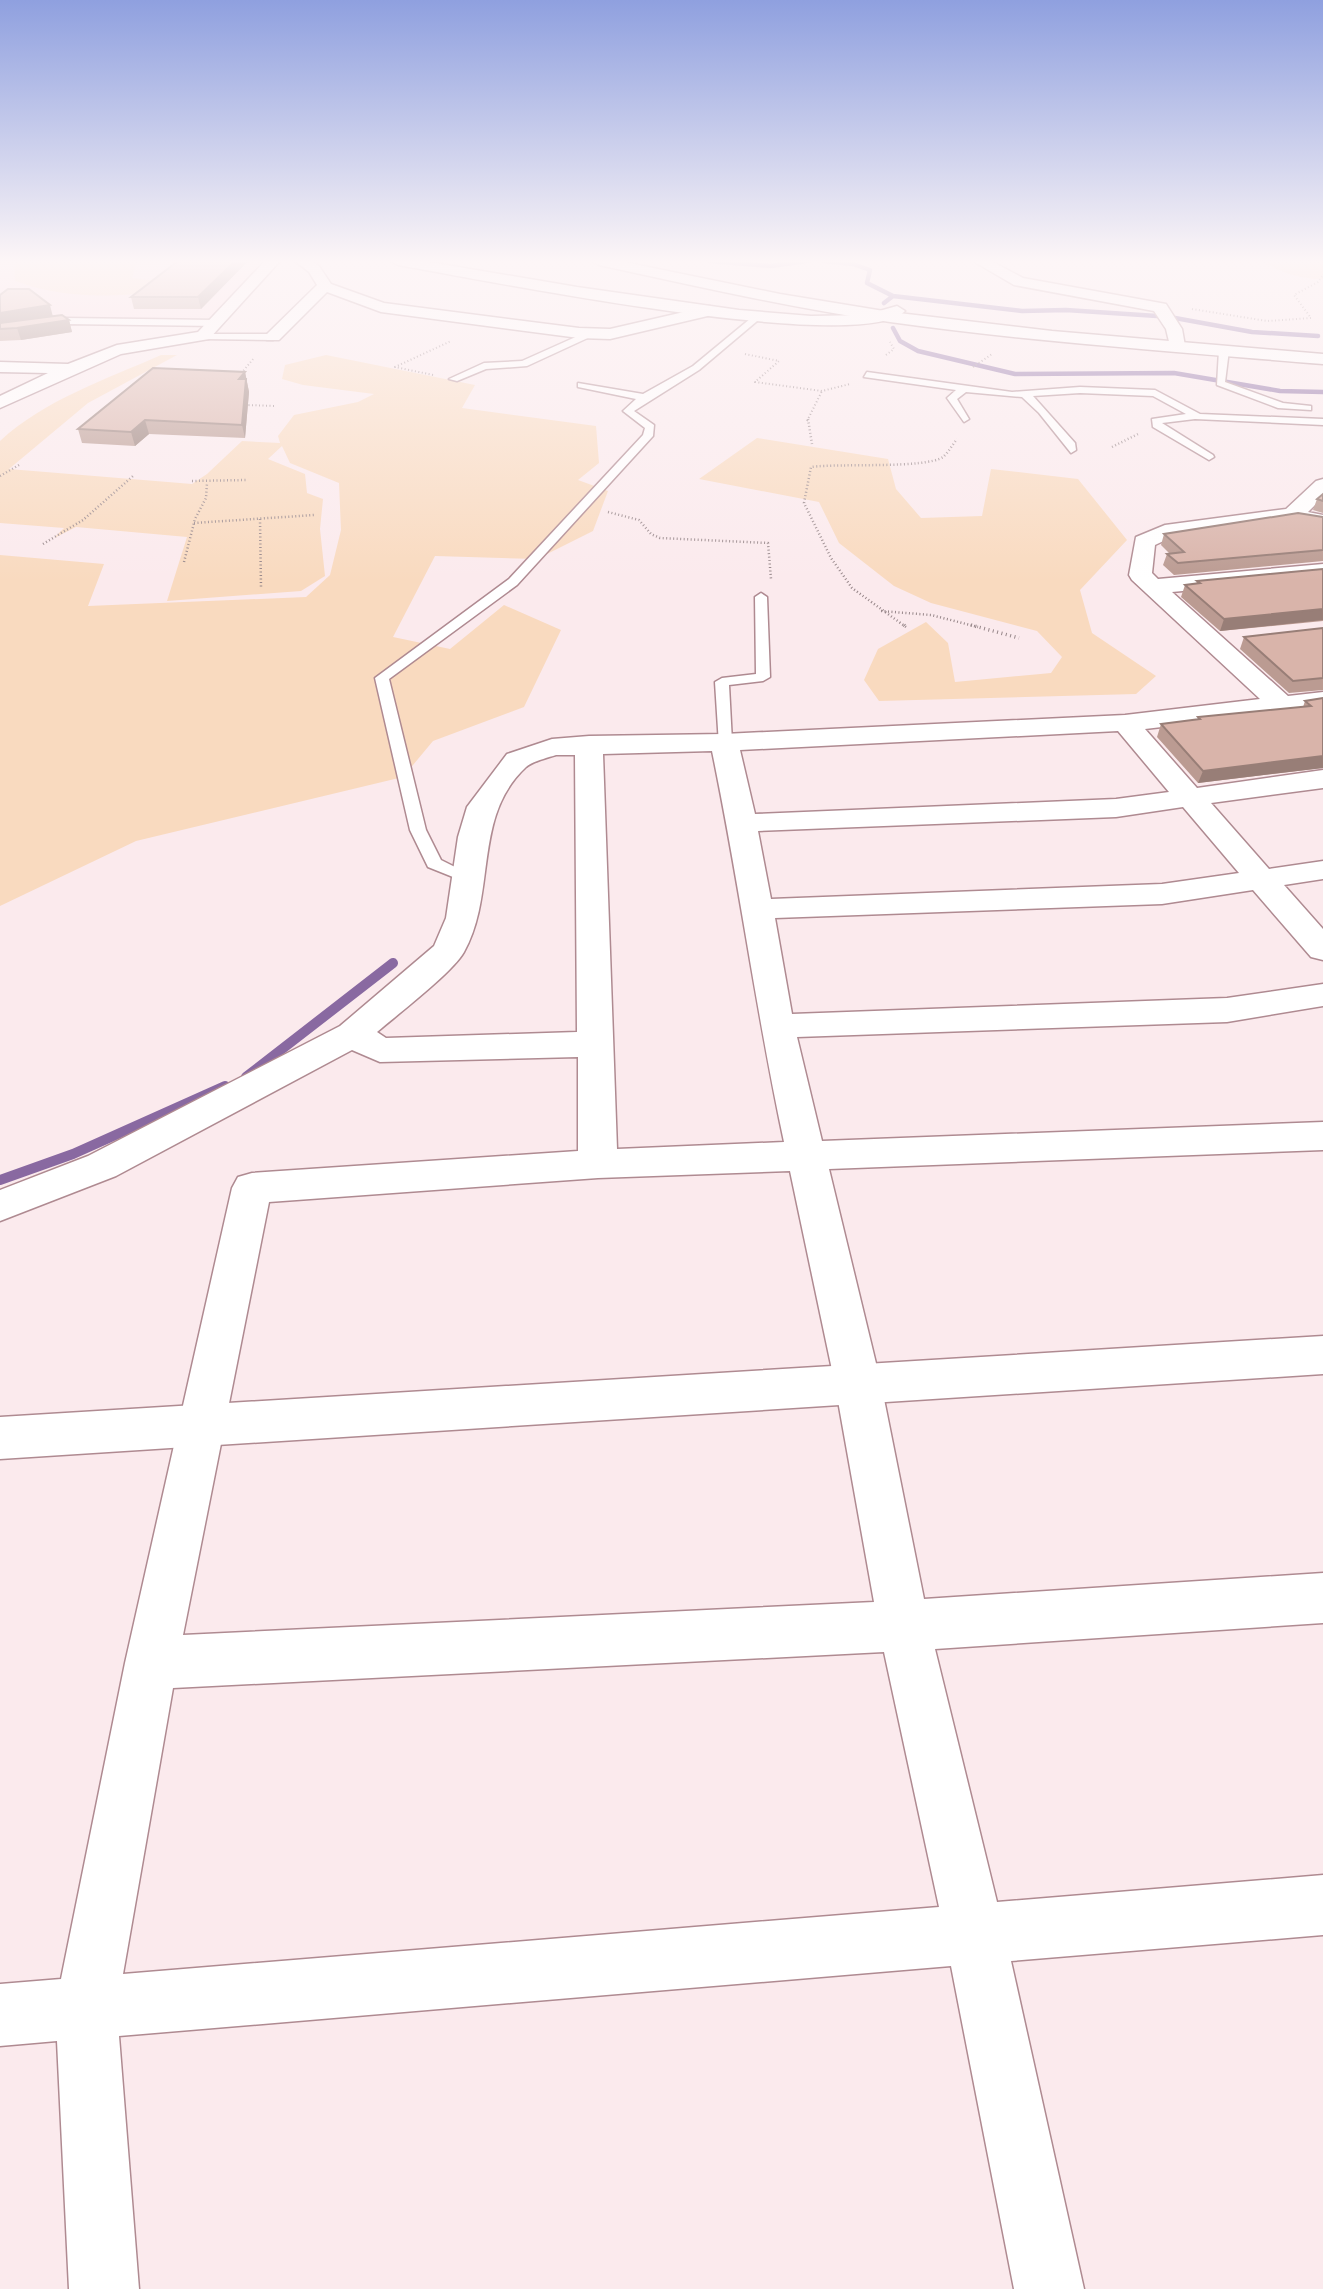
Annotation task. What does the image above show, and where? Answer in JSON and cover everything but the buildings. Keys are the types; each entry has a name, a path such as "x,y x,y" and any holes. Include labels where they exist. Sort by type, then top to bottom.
{"street":[{"path":"42,368 70,369"},
{"path":"0,403 73,368"},
{"path":"1293,514 1323,485"},
{"path":"1282,705 1140,575 1144,542 1165,532 1293,514 1323,521"},
{"path":"1151,587 1323,571"},
{"path":"1213,642 1241,639"},
{"path":"0,1206 102,1166 354,1034 448,951 462,918 473,837 482,807 517,760 552,747 589,744 724,742 1125,723 1323,700"},
{"path":"1125,723 1323,950"},
{"path":"724,742 742,823 776,1026 858,1384 905,1626 975,1935 1049,2289"},
{"path":"589,744 598,1164"},
{"path":"742,823 1115,808 1323,779"},
{"path":"757,909 1162,894 1323,870"},
{"path":"776,1026 1227,1010 1323,995"},
{"path":"354,1034 380,1050 596,1044"},
{"path":"104,2289 86,2007 151,1662 252,1188 598,1164 1323,1136"},
{"path":"0,1438 1323,1355"},
{"path":"151,1662 905,1626 1323,1598"},
{"path":"0,2015 1323,1905"}],"lane":[{"path":"454,379 480,368"},
{"path":"468,878 434,863 418,830 382,678 513,582 648,436 650,427 628,411 642,397 695,368"},
{"path":"1222,368 1221,381 1282,406 1323,409"},
{"path":"867,375 1025,395 1080,390 1155,393 1196,416"},
{"path":"581,385 642,397"},
{"path":"963,389 953,398 964,419"},
{"path":"1025,395 1035,401 1054,429 1070,443 1071,450"},
{"path":"1209,457 1157,425 1156,421 1196,416 1323,422"},
{"path":"724,742 722,682 763,677 761,597"}],"path":[{"path":"399,368 454,379"},
{"path":"770,368 755,382 822,391 846,385"},
{"path":"812,444 806,422 822,391"},
{"path":"248,401 244,406 276,406"},
{"path":"906,627 880,611 852,587 838,568 804,503 811,467 841,463 908,465 943,457 962,434 964,419"},
{"path":"1112,447 1157,425"},
{"path":"0,476 19,465"},
{"path":"43,544 83,520 133,476"},
{"path":"192,481 207,483 246,480"},
{"path":"184,562 194,523 206,498 207,483"},
{"path":"584,505 639,520 651,534 660,538 768,543 772,584"},
{"path":"194,523 314,515"},
{"path":"260,519 261,587"},
{"path":"880,611 931,615 1019,638"}],"shaded area":[{"path":"131,368 153,368 88,403 9,469 192,484 207,474 242,441 280,443 278,436 294,415 358,402 374,394 303,385 282,379 284,368 390,368 475,385 462,408 596,426 599,463 578,480 608,491 593,531 537,559 435,556 393,637 450,649 504,605 561,630 524,707 433,741 403,777 136,841 0,906 0,555 104,564 88,606 306,597 330,575 341,530 339,483 290,463 282,446 268,459 305,474 307,493 323,499 320,529 325,576 301,591 167,601 187,537 76,527 54,538 64,528 0,523 0,441 36,414"},
{"path":"757,438 888,459 896,489 921,518 982,516 991,469 1078,479 1127,540 1080,590 1092,633 1156,676 1136,694 879,701 864,680 878,649 926,622 948,643 955,682 1051,673 1062,657 1037,631 931,603 894,586 839,543 819,502 699,479"}],"waterway":[{"path":"989,368 1015,374 1174,373 1280,391 1323,392"},
{"path":"246,1077 393,963"},
{"path":"0,1180 73,1154 225,1086"}]}
